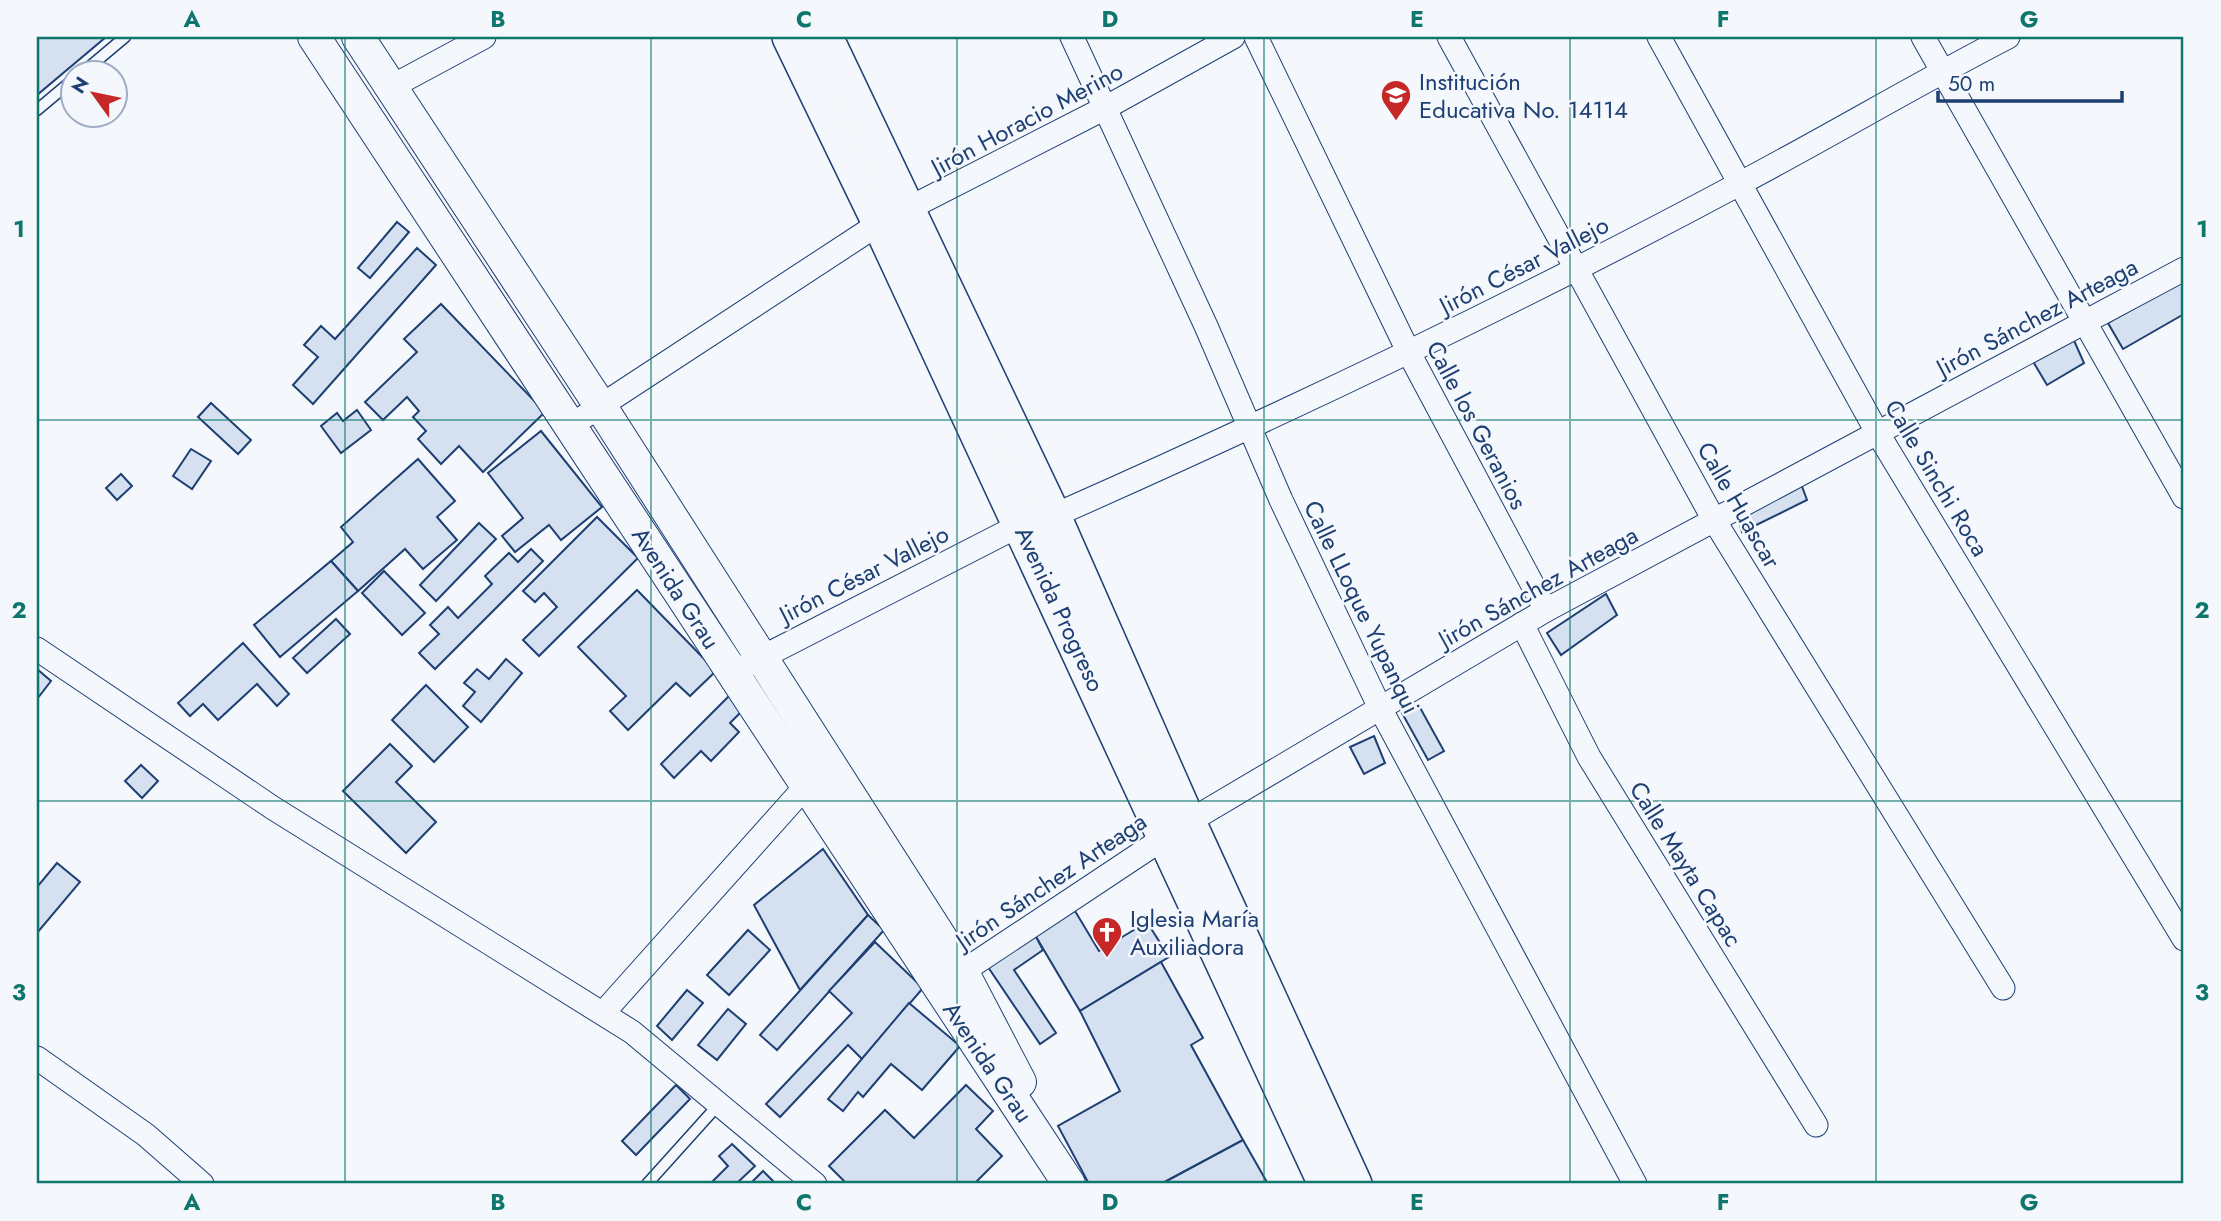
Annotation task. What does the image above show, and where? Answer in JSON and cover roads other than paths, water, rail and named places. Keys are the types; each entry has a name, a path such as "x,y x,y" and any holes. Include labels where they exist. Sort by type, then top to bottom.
{"main road":[{"name":"Avenida Progreso","path":"790,37 894,217"},
{"name":"Avenida Progreso","path":"825,37 894,217 1037,520 1177,829 1325,1184"},
{"name":"Avenida Progreso","path":"1177,829 1354,1184"}],"street":[{"name":"Avenida Grau","path":"314,37 806,786 1010,1059 1040,1139 1069,1184"},
{"name":"Avenida Grau","path":"358,37 601,407 760,656 951,980"},
{"path":"391,87 484,37"},
{"name":"Calle LLoque Yupanqui","path":"1072,37 1380,708 1635,1184"},
{"name":"Jirón Horacio Merino","path":"570,426 894,217 1105,108 1233,37"},
{"name":"Calle los Geranios","path":"1256,37 1409,353 1546,610"},
{"name":"Calle Huascar","path":"1449,37 1714,520 2003,988"},
{"name":"Calle Sinchi Roca","path":"1659,37 1877,432 2177,911 2184,939"},
{"path":"1923,37 2184,497"},
{"name":"Jirón César Vallejo","path":"733,675 760,656 1037,520 1250,429 1409,353 1740,184 2008,37"},
{"name":"Jirón Sánchez Arteaga","path":"951,980 1177,829 1546,610 2184,269"},
{"name":"Calle Mayta Capac","path":"1522,624 1589,757 1816,1125"},
{"path":"37,649 272,808 632,1032 815,1184"},
{"path":"603,1013 806,786"},
{"path":"41,1068 146,1135 202,1184"}],"lane":[{"path":"97,60 125,37"},
{"path":"37,110 60,91"},
{"path":"647,1184 719,1104"}],"place":[{"name":"Institución Educativa No. 14114","path":"1396,122"},
{"name":"Iglesia María Auxiliadora","path":"1107,959"}]}
